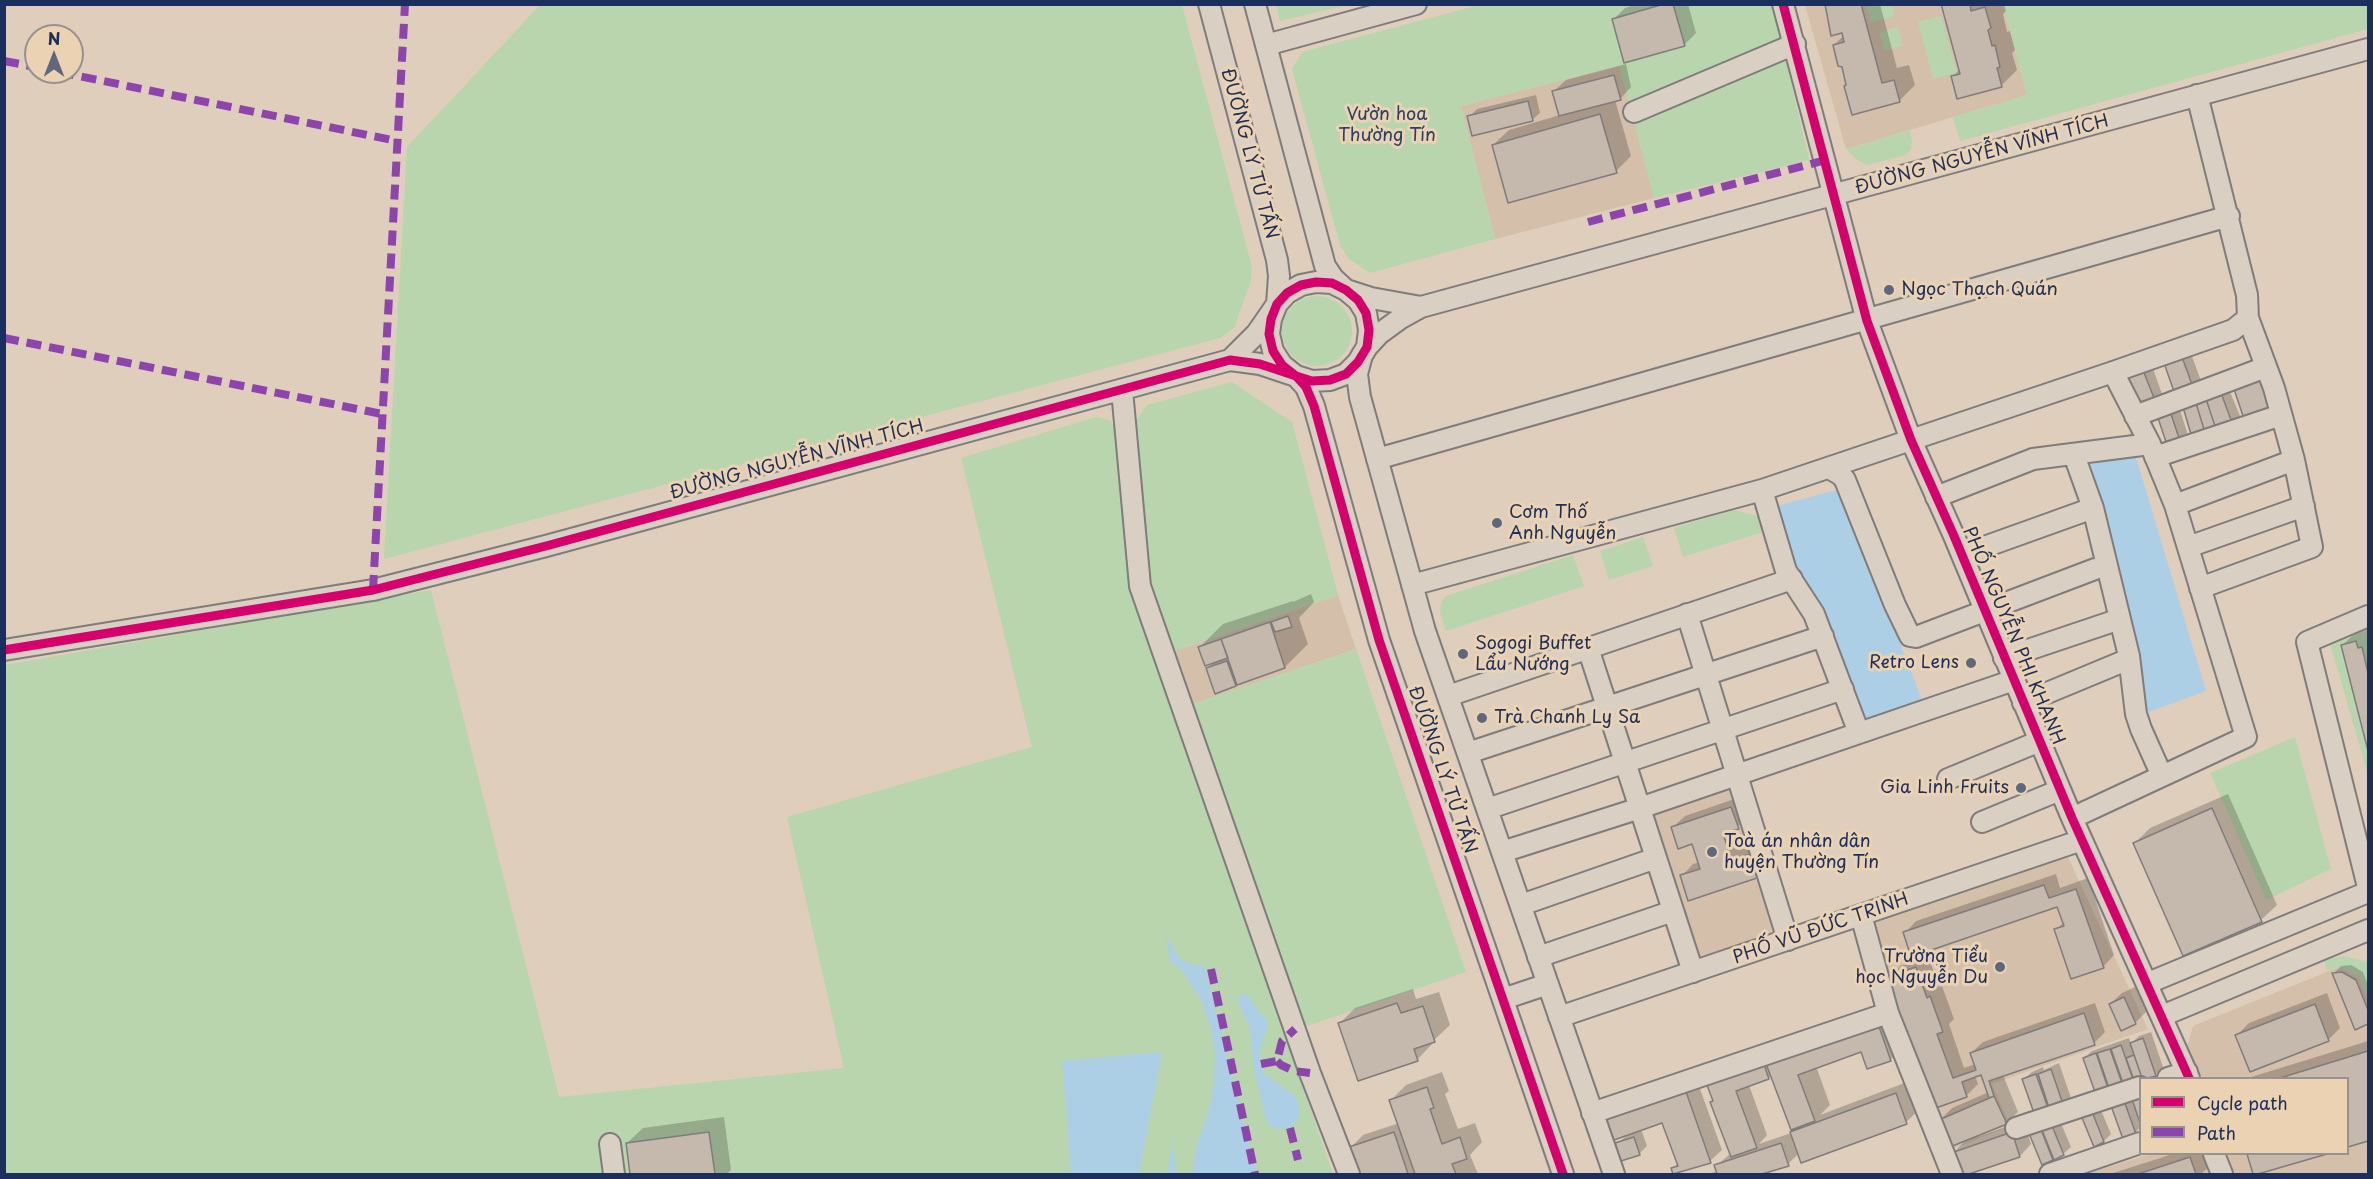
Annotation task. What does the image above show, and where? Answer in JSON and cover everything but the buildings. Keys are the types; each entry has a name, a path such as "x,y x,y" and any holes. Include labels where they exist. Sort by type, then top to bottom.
{"street":[{"name":"ĐƯỜNG LÝ TỬ TẤN","path":"1209,4 1277,260 1279,276 1277,304"},
{"path":"1255,4 1325,266 1333,278 1358,300 1366,313 1369,330 1365,351"},
{"path":"1266,45 1416,4"},
{"name":"PHỐ NGUYỄN PHI KHANH","path":"1783,4 1867,321 1911,440 1962,555 2072,818 2188,1075"},
{"path":"1634,112 1795,44"},
{"name":"ĐƯỜNG NGUYỄN VĨNH TÍCH","path":"1421,307 2368,49"},
{"path":"2197,95 2247,294 2248,318 2266,367 2294,460 2312,547 2200,588"},
{"path":"1377,459 2229,216"},
{"path":"1230,360 1257,333 1287,293 1301,285 1316,282 1332,283 1371,298 1421,307"},
{"path":"1277,304 1271,319 1269,334 1273,351 1282,365 1296,376"},
{"path":"1230,360 1260,364 1312,381 1330,380 1346,374 1386,329 1421,307"},
{"path":"1412,585 1762,490 2233,330 2248,318"},
{"name":"ĐƯỜNG LÝ TỬ TẤN","path":"1365,351 1357,374 1360,397 1425,631 1614,1174"},
{"name":"ĐƯỜNG NGUYỄN VĨNH TÍCH","path":"4,650 373,590 546,546 1230,360"},
{"path":"2135,416 2266,367"},
{"path":"2072,818 2246,737 2175,505 2153,451 2114,372"},
{"name":"ĐƯỜNG LÝ TỬ TẤN","path":"1296,376 1306,387 1314,406 1380,640 1563,1174"},
{"path":"1122,390 1140,586 1310,1073 1349,1174"},
{"path":"1936,497 2033,459 2153,451 2281,415"},
{"path":"2074,455 2093,508 2120,619 2129,659 2136,714 2162,776"},
{"path":"2175,505 2294,460"},
{"path":"1829,468 1845,480 1910,636 1916,637 2095,569"},
{"path":"1762,490 1786,571 1814,614 1859,733"},
{"path":"2188,548 2304,506"},
{"path":"1962,555 2093,508"},
{"path":"1448,696 1792,579"},
{"path":"1687,614 1788,940"},
{"path":"2368,616 2307,642 2368,887"},
{"path":"2004,658 2120,619"},
{"path":"1468,753 1822,636"},
{"path":"1588,648 1693,972"},
{"path":"2023,703 2129,659"},
{"path":"1502,852 1640,808 2014,680"},
{"path":"1487,809 1843,689"},
{"path":"1948,779 2040,741"},
{"path":"1982,822 2060,790"},
{"name":"PHỐ VŨ ĐỨC TRINH","path":"1559,1017 2082,840"},
{"path":"1521,905 1656,858"},
{"path":"2148,983 2368,892"},
{"path":"1538,957 1673,911"},
{"path":"1861,915 1888,1013 1952,1174"},
{"path":"2162,1016 2368,930"},
{"path":"1503,999 1548,984"},
{"path":"1593,1113 1888,1013"},
{"path":"2016,1128 2139,1088"},
{"path":"2050,1174 2139,1143"},
{"path":"610,1144 614,1174"},
{"path":"2214,1155 2222,1174"}],"shaded area":[{"path":"1805,5 2003,5 2027,95 1846,149"},
{"path":"1620,65 1654,198 1495,239 1461,106"},
{"path":"1338,595 1356,649 1192,704 1172,652"},
{"path":"1737,775 1788,940 1693,972 1640,808"},
{"name":"Trường Tiểu học Nguyễn Du","path":"2067,855 2148,1029 1992,1084 2010,1126 1948,1151 1893,1012 1869,922"},
{"path":"2339,967 2359,976 2368,1000 2368,1174 2233,1174 2225,1155 2349,1155 2349,1077 2198,1077 2187,1047 2193,1026"},
{"path":"2147,1155 2202,1155 2209,1174 2087,1174"}],"green space":[{"path":"541,4 1182,5 1252,267 1251,280 1234,328 1220,338 384,559 407,147"},
{"path":"1276,4 1347,4 1347,5 1280,21"},
{"name":"Vườn hoa Thường Tín","path":"1479,5 1773,5 1809,160 1654,198 1619,66 1461,106 1495,239 1370,273 1349,259 1340,245 1292,69 1302,52"},
{"path":"1866,5 1892,5 1895,16 1871,23"},
{"path":"2003,5 2368,5 2368,29 1960,141 1953,117 2027,95"},
{"path":"1941,16 1957,73 1933,79 1918,22"},
{"path":"1898,27 1903,45 1884,51 1879,32"},
{"path":"1910,130 1911,149 1906,155 1867,165 1857,160 1846,149"},
{"path":"1317,296 1330,299 1342,306 1349,318 1352,331 1349,344 1342,356 1330,363 1317,366 1304,363 1292,356 1285,344 1282,331 1285,318 1292,306 1304,299"},
{"path":"1232,382 1292,422 1338,595 1172,652 1147,567 1133,433 1135,422 1147,405"},
{"path":"1096,417 1110,420 1116,429 1134,604 1333,1174 5,1174 5,665 431,590 559,1097 844,1068 787,817 1032,747 961,458"},
{"path":"1734,510 1762,517 1766,531 1683,557 1674,528"},
{"path":"1643,537 1653,566 1609,580 1600,551"},
{"path":"1573,555 1584,586 1446,631 1440,612 1441,603 1446,596"},
{"path":"2368,631 2368,775 2330,643"},
{"path":"1356,649 1466,972 1301,1028 1192,704"},
{"path":"2295,737 2331,869 2266,900 2210,773"},
{"path":"2344,956 2368,962 2368,1000 2359,976 2339,967 2327,971 2324,960"}],"water":[{"path":"2135,454 2206,691 2143,714 2088,465"},
{"path":"1840,489 1922,700 1867,724 1827,618 1797,568 1773,507"},
{"path":"1166,934 1178,957 1184,962 1205,967 1257,1174 1192,1174 1196,1147 1209,1111 1214,1081 1215,1052 1210,1026 1201,1000 1181,969 1170,961"},
{"path":"1242,993 1250,998 1268,1021 1260,1049 1264,1074 1294,1095 1298,1103 1299,1117 1290,1128 1275,1129 1269,1125 1265,1116 1254,1070 1250,1028 1237,1000"},
{"path":"1162,1052 1139,1174 1071,1174 1062,1061"},
{"path":"1173,1138 1176,1174 1167,1174"}],"marked path":[{"path":"373,590 405,4"},
{"path":"4,61 24,65"},
{"path":"84,77 397,141"},
{"path":"1588,222 1826,160"},
{"path":"4,338 382,414"},
{"path":"1211,969 1255,1174"},
{"path":"1261,1064 1277,1061 1282,1041 1295,1029"},
{"path":"1277,1061 1294,1071 1310,1073"},
{"path":"1290,1128 1298,1160"}],"cycle path":[{"path":"1783,4 1867,321 1911,440 1954,536 2072,818 2189,1077"},
{"path":"4,650 373,590 546,546 1230,360 1260,364 1296,376 1312,381 1330,380 1346,374 1358,362 1367,347 1369,330 1366,313 1358,300 1346,290 1332,283 1316,282 1301,285 1287,293 1277,304 1271,319 1269,334 1273,351 1282,365 1296,376 1306,387 1314,406 1379,640 1563,1174"}],"place":[{"name":"Ngọc Thạch Quán","path":"1889,290"},
{"name":"Cơm Thố Anh Nguyễn","path":"1497,523"},
{"name":"Sogogi Buffet Lẩu Nướng","path":"1463,654"},
{"name":"Retro Lens","path":"1971,663"},
{"name":"Trà Chanh Ly Sa","path":"1482,718"},
{"name":"Gia Linh Fruits","path":"2021,788"},
{"name":"Toà án nhân dân huyện Thường Tín","path":"1712,852"},
{"name":"Trường Tiểu học Nguyễn Du","path":"2000,967"}]}
